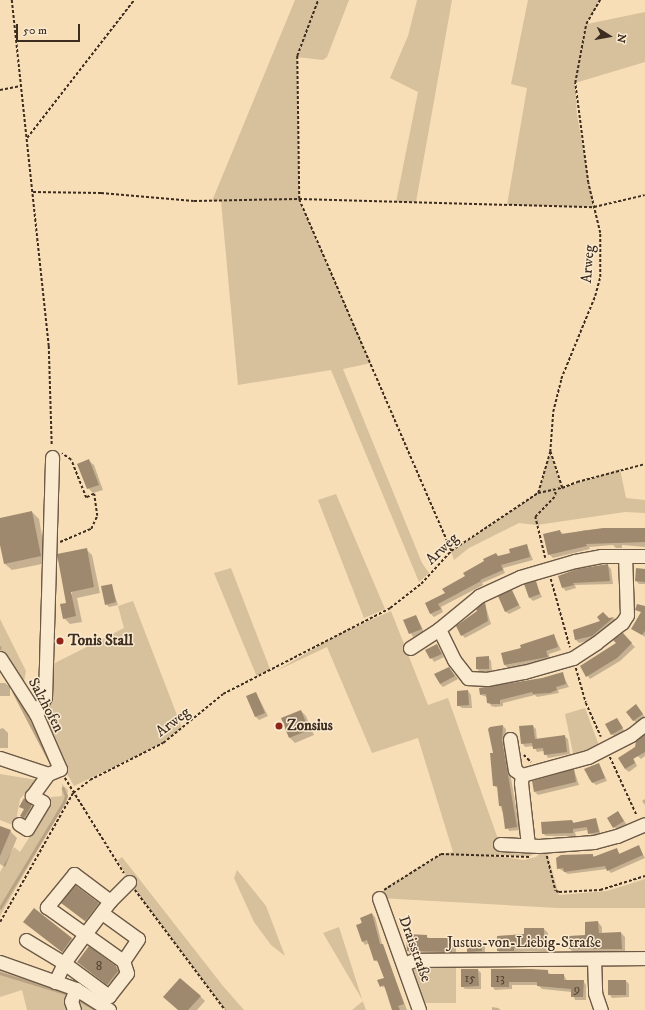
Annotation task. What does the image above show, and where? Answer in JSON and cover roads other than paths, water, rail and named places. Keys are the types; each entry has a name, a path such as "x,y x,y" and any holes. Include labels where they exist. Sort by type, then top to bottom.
{"street":[{"path":"36,714 45,697 48,546 52,457"},
{"path":"410,648 439,629 466,606 502,584 547,567 575,561 625,556 645,556"},
{"path":"439,629 454,660 468,678 487,679 524,672 573,658 622,623 627,615 625,556"},
{"name":"Salzhofen","path":"1,661 36,714 54,772"},
{"path":"522,775 539,768 588,757 631,735 645,724"},
{"path":"510,739 515,770 522,775"},
{"path":"0,758 54,772 32,796 43,802 27,829 19,824"},
{"path":"522,775 520,783 537,846"},
{"path":"500,844 537,846 594,842 617,836 645,824"},
{"path":"26,940 64,963 109,996 127,974 123,961 47,907 74,874 110,901"},
{"path":"55,982 64,963 110,901 129,882"},
{"name":"Draisstraße","path":"379,898 420,1010"},
{"path":"102,913 138,939 123,961"},
{"name":"Justus-von-Liebig-Straße","path":"404,964 414,960 645,958"},
{"path":"594,959 595,993 601,1010"},
{"path":"0,962 76,989 109,1010"},
{"path":"74,1010 71,1000 76,989"}],"waterway":[{"path":"14,692 51,763"},
{"path":"0,908 64,802 66,796 63,789"},
{"path":"0,973 65,993"},
{"path":"78,999 97,1010"}],"place":[{"name":"Tonis Stall","path":"60,641"},
{"name":"Zonsius","path":"279,726"}]}
